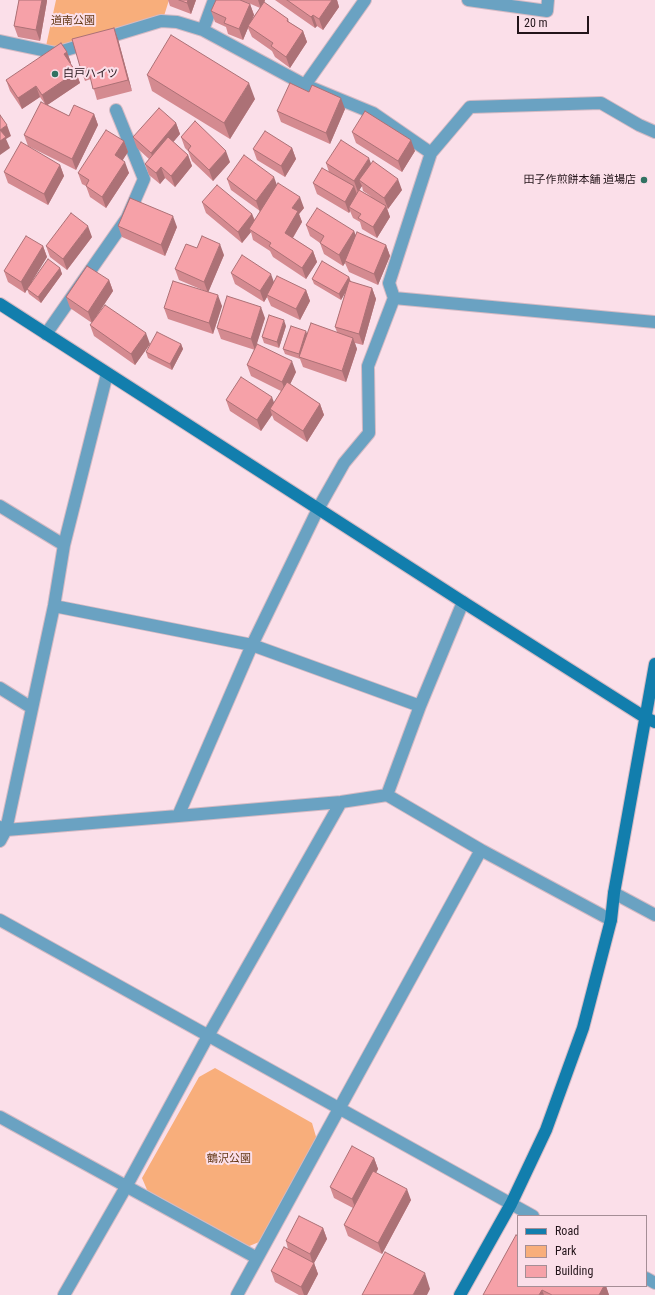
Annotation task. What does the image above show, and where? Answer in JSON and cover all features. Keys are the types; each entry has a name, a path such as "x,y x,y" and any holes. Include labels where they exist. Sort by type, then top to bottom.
{"street":[{"path":"203,30 214,0"},
{"path":"305,85 365,0"},
{"path":"468,0 546,11 548,0"},
{"path":"0,41 56,53 161,21 177,22 203,30 305,85 373,113 431,153"},
{"path":"178,816 252,645 318,509 344,463 369,433 368,366 394,298 389,283 431,153 470,107 601,103 639,125 655,132"},
{"path":"46,334 127,218 144,179 116,110"},
{"path":"394,298 655,322"},
{"path":"0,304 463,602 650,720"},
{"path":"0,841 32,708 54,606 64,545 107,374"},
{"path":"0,506 64,545"},
{"path":"387,796 420,706 463,602"},
{"path":"54,606 252,645 420,706"},
{"path":"460,1295 510,1204 546,1130 583,1028 610,920 614,893 650,720 655,664"},
{"path":"0,688 32,708"},
{"path":"3,828 178,816 341,802 387,796 481,850 610,920"},
{"path":"64,1295 126,1187 208,1036 341,802"},
{"path":"237,1295 481,850"},
{"path":"614,893 655,915"},
{"path":"0,920 531,1215"},
{"path":"0,1117 257,1258"}],"green space":[{"name":"道南公園","path":"56,0 169,0 164,16 59,48 46,46"},
{"name":"鶴沢公園","path":"215,1068 312,1123 317,1140 259,1242 247,1247 148,1192 142,1178 199,1077"}],"building":[{"path":"19,0 42,0 36,30 14,26"},
{"path":"179,0 188,0 187,3"},
{"path":"216,0 240,0 250,4 239,29 224,23 226,18 211,11"},
{"path":"287,0 332,0 319,19 313,15 311,17"},
{"path":"264,2 288,19 287,21 303,31 286,57 271,46 273,43 248,26"},
{"path":"114,28 128,80 93,89 88,68 81,70 72,39"},
{"path":"171,35 249,83 224,123 147,75"},
{"path":"61,43 67,52 64,54 76,72 42,95 36,86 18,98 6,80"},
{"path":"290,83 309,92 312,85 341,98 326,133 277,111"},
{"path":"41,102 69,116 74,105 94,114 72,159 24,135"},
{"path":"159,108 176,123 151,153 133,137"},
{"path":"365,111 411,140 398,161 352,132"},
{"path":"0,115 7,125 0,130"},
{"path":"195,121 226,151 209,170 188,150 191,146 181,137"},
{"path":"0,130 6,137 0,141"},
{"path":"106,130 124,141 115,155 125,162 102,197 86,186 89,180 78,173"},
{"path":"265,131 292,148 281,166 253,149"},
{"path":"168,137 188,155 171,176 161,167 156,173 145,164"},
{"path":"341,140 369,158 354,181 326,163"},
{"path":"21,142 60,165 44,194 4,172"},
{"path":"244,155 274,177 256,201 227,179"},
{"path":"373,161 398,179 384,198 359,180"},
{"path":"322,168 354,186 345,202 313,183"},
{"path":"278,183 300,197 292,208 298,211 285,233 313,251 302,268 269,246 271,243 249,229"},
{"path":"217,185 252,214 238,232 202,202"},
{"path":"359,190 386,206 373,227 358,218 361,214 349,207"},
{"path":"130,198 173,216 161,245 118,226"},
{"path":"317,208 354,231 339,255 320,243 324,236 306,225"},
{"path":"71,213 88,226 63,259 46,246"},
{"path":"357,232 386,245 374,274 345,261"},
{"path":"26,236 43,246 21,282 4,271"},
{"path":"202,236 220,244 204,282 175,269 186,244 197,248"},
{"path":"242,255 271,274 260,291 231,273"},
{"path":"48,259 60,268 38,297 27,289"},
{"path":"322,261 349,277 339,294 312,279"},
{"path":"87,266 109,280 88,312 66,297"},
{"path":"277,276 306,290 296,309 267,295"},
{"path":"173,281 218,295 209,323 164,308"},
{"path":"349,281 372,288 359,334 335,327"},
{"path":"227,296 261,307 251,339 217,328"},
{"path":"105,305 146,333 131,354 90,325"},
{"path":"269,315 284,320 277,342 262,337"},
{"path":"311,323 353,338 342,371 299,357"},
{"path":"291,326 306,331 299,354 283,349"},
{"path":"157,332 181,344 170,364 146,352"},
{"path":"257,344 292,361 282,382 247,365"},
{"path":"241,377 272,397 257,420 226,400"},
{"path":"287,382 320,404 303,431 270,409"},
{"path":"352,1146 374,1158 352,1199 330,1187"},
{"path":"373,1171 407,1189 378,1243 344,1225"},
{"path":"299,1216 323,1228 310,1254 286,1241"},
{"path":"516,1235 517,1287 603,1287 599,1295 552,1295 542,1290 539,1295 483,1295"},
{"path":"284,1247 314,1263 301,1287 271,1271"},
{"path":"385,1252 425,1273 413,1295 362,1295"}],"place":[{"name":"白戸ハイツ","path":"55,74"},
{"name":"田子作煎餅本舗 道場店","path":"644,180"}]}
